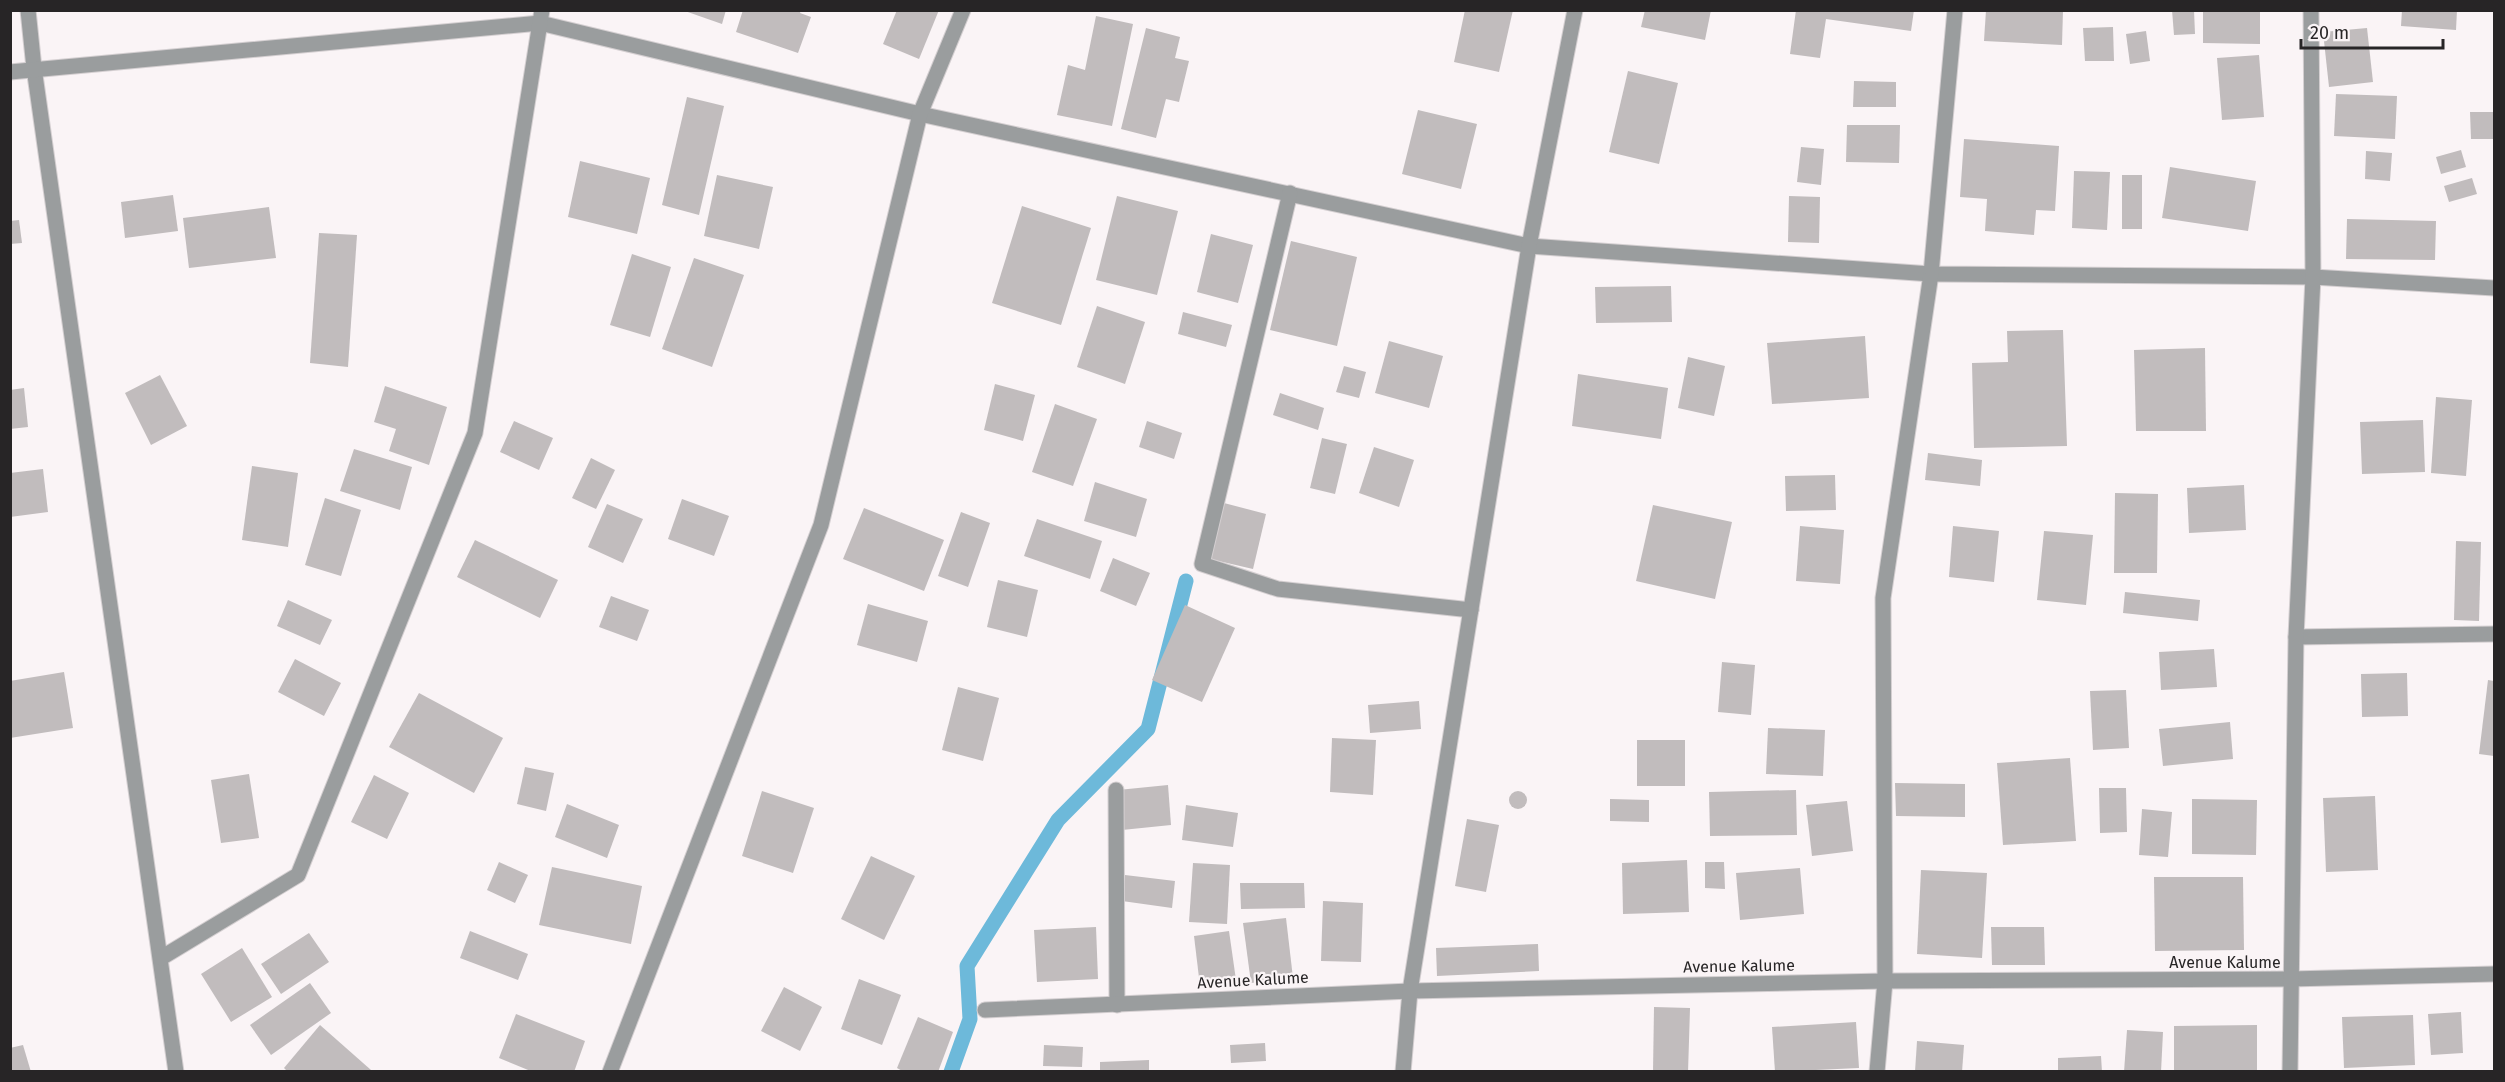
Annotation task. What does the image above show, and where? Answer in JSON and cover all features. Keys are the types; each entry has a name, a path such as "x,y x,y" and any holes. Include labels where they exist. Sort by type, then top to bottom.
{"street":[{"path":"28,10 34,68 176,1071"},
{"path":"610,1071 821,525 920,114 963,10"},
{"path":"1403,1071 1410,992 1529,246 1575,10"},
{"path":"1877,1071 1885,981 1883,598 1931,274 1955,10"},
{"path":"2290,1071 2296,638 2313,277 2311,10"},
{"path":"161,958 298,875 475,433 541,17"},
{"path":"10,72 541,17 920,114 1529,246 1931,274 2313,277 2494,288"},
{"path":"1290,193 1202,564 1278,589 1471,610"},
{"path":"2296,638 2494,634"},
{"path":"1116,790 1117,1005"},
{"name":"Avenue Kalume","path":"985,1010 1410,992 1885,981 2290,980 2494,974"}],"building":[{"path":"682,10 726,10 722,24"},
{"path":"743,10 801,10 800,13 811,17 798,53 736,32"},
{"path":"897,10 939,10 919,59 883,44"},
{"path":"1465,10 1513,10 1499,72 1454,62"},
{"path":"1645,10 1711,10 1705,40 1641,27"},
{"path":"1796,10 1914,10 1911,31 1826,19 1820,58 1790,54"},
{"path":"1986,10 2063,10 2062,45 1984,41"},
{"path":"2172,10 2194,10 2195,34 2174,35"},
{"path":"2203,10 2260,10 2260,44 2203,43"},
{"path":"2402,10 2457,10 2456,30 2401,26"},
{"path":"1096,16 1133,24 1112,126 1057,115 1068,65 1085,70"},
{"path":"2113,27 2114,61 2085,61 2083,28"},
{"path":"1146,28 1180,37 1175,58 1189,61 1179,102 1166,99 1156,138 1121,129"},
{"path":"2367,28 2373,82 2329,87 2323,32"},
{"path":"2146,31 2150,61 2130,64 2126,34"},
{"path":"2259,55 2264,117 2222,120 2217,58"},
{"path":"1628,71 1678,83 1659,164 1609,152"},
{"path":"1854,81 1896,82 1896,107 1853,107"},
{"path":"2336,94 2397,96 2395,139 2334,136"},
{"path":"687,97 724,106 699,215 662,205"},
{"path":"1418,110 1477,124 1461,189 1402,174"},
{"path":"2470,112 2494,112 2494,139 2471,139"},
{"path":"1847,125 1900,125 1899,163 1846,162"},
{"path":"1964,139 2059,146 2055,211 2036,210 2034,235 1985,231 1987,199 1960,197"},
{"path":"1801,147 1824,149 1821,185 1797,182"},
{"path":"2461,150 2466,167 2441,174 2436,157"},
{"path":"2366,151 2392,153 2390,181 2365,179"},
{"path":"580,161 650,178 637,234 568,217"},
{"path":"2170,167 2256,181 2248,231 2162,218"},
{"path":"2074,171 2110,172 2107,230 2072,228"},
{"path":"717,175 773,187 759,249 704,236"},
{"path":"2122,175 2142,175 2142,229 2122,229"},
{"path":"2472,178 2477,194 2449,202 2444,186"},
{"path":"173,195 178,231 125,238 121,202"},
{"path":"1117,196 1178,211 1157,295 1096,280"},
{"path":"1789,196 1820,197 1819,243 1788,242"},
{"path":"1022,206 1091,228 1061,325 992,303"},
{"path":"269,207 276,258 189,268 183,218"},
{"path":"2347,219 2436,221 2435,260 2346,259"},
{"path":"19,220 22,243 10,244 10,221"},
{"path":"319,233 357,235 348,367 310,363"},
{"path":"1211,234 1253,245 1238,303 1197,292"},
{"path":"1291,241 1357,257 1337,346 1270,330"},
{"path":"632,254 671,267 650,337 610,325"},
{"path":"694,258 744,275 712,367 662,349"},
{"path":"1671,286 1672,322 1596,323 1595,287"},
{"path":"1097,306 1145,322 1125,384 1077,367"},
{"path":"1183,312 1232,325 1226,347 1178,334"},
{"path":"2063,330 2067,446 1974,448 1972,363 2008,362 2007,331"},
{"path":"1865,336 1869,398 1772,404 1767,343"},
{"path":"1389,341 1443,356 1429,408 1375,393"},
{"path":"2205,348 2206,431 2136,431 2134,350"},
{"path":"1688,357 1725,366 1714,416 1678,408"},
{"path":"1344,366 1366,372 1359,398 1336,392"},
{"path":"1578,374 1668,388 1661,439 1572,426"},
{"path":"160,375 187,426 151,445 125,393"},
{"path":"995,384 1035,395 1023,441 984,430"},
{"path":"385,386 447,407 429,465 389,451 396,429 374,422"},
{"path":"24,388 28,427 10,429 10,390"},
{"path":"1280,393 1324,408 1318,430 1273,415"},
{"path":"2436,397 2472,400 2466,476 2431,473"},
{"path":"1055,404 1097,419 1073,486 1032,472"},
{"path":"2423,420 2425,472 2362,474 2360,422"},
{"path":"514,421 553,438 539,470 500,452"},
{"path":"1147,421 1182,433 1174,459 1139,447"},
{"path":"1322,438 1347,444 1335,494 1310,488"},
{"path":"1374,447 1414,460 1399,507 1359,493"},
{"path":"354,449 412,467 400,510 340,491"},
{"path":"1928,453 1982,460 1980,486 1925,480"},
{"path":"591,458 615,470 596,509 572,498"},
{"path":"252,466 298,473 288,547 242,540"},
{"path":"43,469 48,512 10,517 10,473"},
{"path":"1835,475 1836,510 1786,511 1785,476"},
{"path":"1095,482 1147,499 1136,537 1084,521"},
{"path":"2244,485 2246,530 2189,533 2187,488"},
{"path":"2115,493 2158,494 2157,573 2114,573"},
{"path":"325,498 361,510 341,576 305,565"},
{"path":"682,499 729,516 714,556 668,539"},
{"path":"1224,503 1266,514 1253,569 1210,559"},
{"path":"607,504 643,519 623,563 588,547"},
{"path":"1653,505 1732,522 1715,599 1636,581"},
{"path":"864,508 944,540 924,591 843,559"},
{"path":"961,512 990,523 968,587 938,576"},
{"path":"1037,519 1102,541 1090,579 1024,556"},
{"path":"1800,526 1844,530 1840,584 1796,581"},
{"path":"1953,526 1999,531 1994,582 1949,577"},
{"path":"2044,531 2093,535 2086,605 2037,600"},
{"path":"475,540 558,580 540,618 457,577"},
{"path":"2456,541 2481,542 2479,621 2454,620"},
{"path":"1113,558 1150,573 1136,606 1100,591"},
{"path":"998,580 1038,590 1027,637 987,627"},
{"path":"2125,592 2200,600 2198,621 2123,613"},
{"path":"611,596 649,610 637,641 599,627"},
{"path":"288,600 332,620 320,645 277,626"},
{"path":"868,604 928,621 917,662 857,645"},
{"path":"1185,605 1235,628 1202,702 1152,680"},
{"path":"2214,649 2217,687 2161,690 2159,652"},
{"path":"295,659 341,683 324,716 278,692"},
{"path":"1722,662 1755,665 1751,715 1718,712"},
{"path":"64,672 73,728 10,738 10,681"},
{"path":"2407,673 2408,716 2362,717 2361,674"},
{"path":"2488,680 2494,681 2494,756 2479,754"},
{"path":"958,687 999,698 983,761 942,750"},
{"path":"2126,690 2129,748 2093,750 2090,691"},
{"path":"419,693 503,738 474,793 389,747"},
{"path":"1419,701 1421,729 1370,733 1368,705"},
{"path":"2230,722 2233,759 2163,766 2159,729"},
{"path":"1768,728 1825,730 1823,776 1766,774"},
{"path":"1332,738 1376,740 1373,795 1330,792"},
{"path":"1637,740 1685,740 1685,786 1637,786"},
{"path":"2070,758 2076,841 2003,845 1997,763"},
{"path":"525,767 554,773 546,811 517,804"},
{"path":"249,774 259,838 221,843 211,780"},
{"path":"374,775 409,793 387,839 351,822"},
{"path":"1895,783 1965,784 1965,817 1896,816"},
{"path":"1168,785 1171,825 1122,830 1118,790"},
{"path":"2099,788 2126,788 2127,832 2100,833"},
{"path":"1796,790 1797,835 1710,836 1709,792"},
{"path":"762,791 814,808 793,873 742,856"},
{"path":"1518,791 1524,794 1527,800 1524,806 1518,809 1512,806 1509,800 1512,794"},
{"path":"2375,796 2378,870 2326,872 2323,798"},
{"path":"1610,799 1649,800 1649,822 1610,821"},
{"path":"2192,799 2257,800 2256,855 2192,854"},
{"path":"1847,801 1853,851 1812,856 1806,805"},
{"path":"567,804 619,825 607,858 555,837"},
{"path":"1186,805 1238,813 1233,847 1182,840"},
{"path":"2142,809 2172,812 2168,857 2139,855"},
{"path":"1467,819 1499,825 1486,892 1455,886"},
{"path":"871,856 915,876 884,940 841,919"},
{"path":"1687,860 1689,912 1623,914 1622,863"},
{"path":"499,862 528,875 515,903 487,890"},
{"path":"1705,862 1724,862 1725,889 1705,888"},
{"path":"1193,863 1230,865 1227,924 1189,922"},
{"path":"552,867 642,886 631,944 539,925"},
{"path":"1800,868 1804,914 1740,920 1736,873"},
{"path":"1921,870 1987,873 1982,958 1917,954"},
{"path":"1125,875 1175,881 1172,908 1122,901"},
{"path":"2154,877 2243,877 2244,950 2155,951"},
{"path":"1240,883 1304,883 1305,908 1241,909"},
{"path":"1323,901 1363,903 1361,962 1321,961"},
{"path":"1286,918 1293,978 1251,983 1243,923"},
{"path":"1096,927 1098,979 1037,982 1034,930"},
{"path":"1991,927 2044,927 2045,965 1992,965"},
{"path":"470,931 528,954 518,980 460,958"},
{"path":"1229,931 1236,980 1200,986 1194,936"},
{"path":"309,933 329,962 281,994 261,964"},
{"path":"1538,944 1539,971 1437,976 1436,948"},
{"path":"242,948 272,997 231,1022 201,974"},
{"path":"859,979 901,995 882,1045 841,1029"},
{"path":"310,983 331,1013 271,1055 250,1025"},
{"path":"784,987 822,1007 800,1051 761,1031"},
{"path":"1654,1007 1690,1008 1688,1072 1653,1072"},
{"path":"2461,1012 2463,1053 2431,1055 2428,1014"},
{"path":"516,1014 585,1041 574,1072 533,1072 499,1058"},
{"path":"2413,1015 2415,1065 2344,1068 2342,1017"},
{"path":"918,1017 953,1032 938,1072 904,1072 897,1068"},
{"path":"1856,1022 1859,1068 1775,1072 1772,1027"},
{"path":"320,1025 371,1070 370,1072 288,1072 284,1068"},
{"path":"2257,1025 2257,1072 2174,1072 2174,1026"},
{"path":"2127,1030 2163,1032 2161,1072 2124,1072"},
{"path":"1917,1041 1964,1045 1962,1072 1915,1072"},
{"path":"1265,1043 1266,1061 1231,1063 1230,1045"},
{"path":"23,1045 31,1072 10,1072 10,1048"},
{"path":"1044,1045 1083,1047 1082,1067 1043,1066"},
{"path":"2101,1056 2102,1072 2058,1072 2058,1058"},
{"path":"1149,1060 1149,1072 1100,1072 1100,1062"}],"waterway":[{"path":"951,1072 970,1019 967,966 1058,820 1148,729 1186,581"}]}
